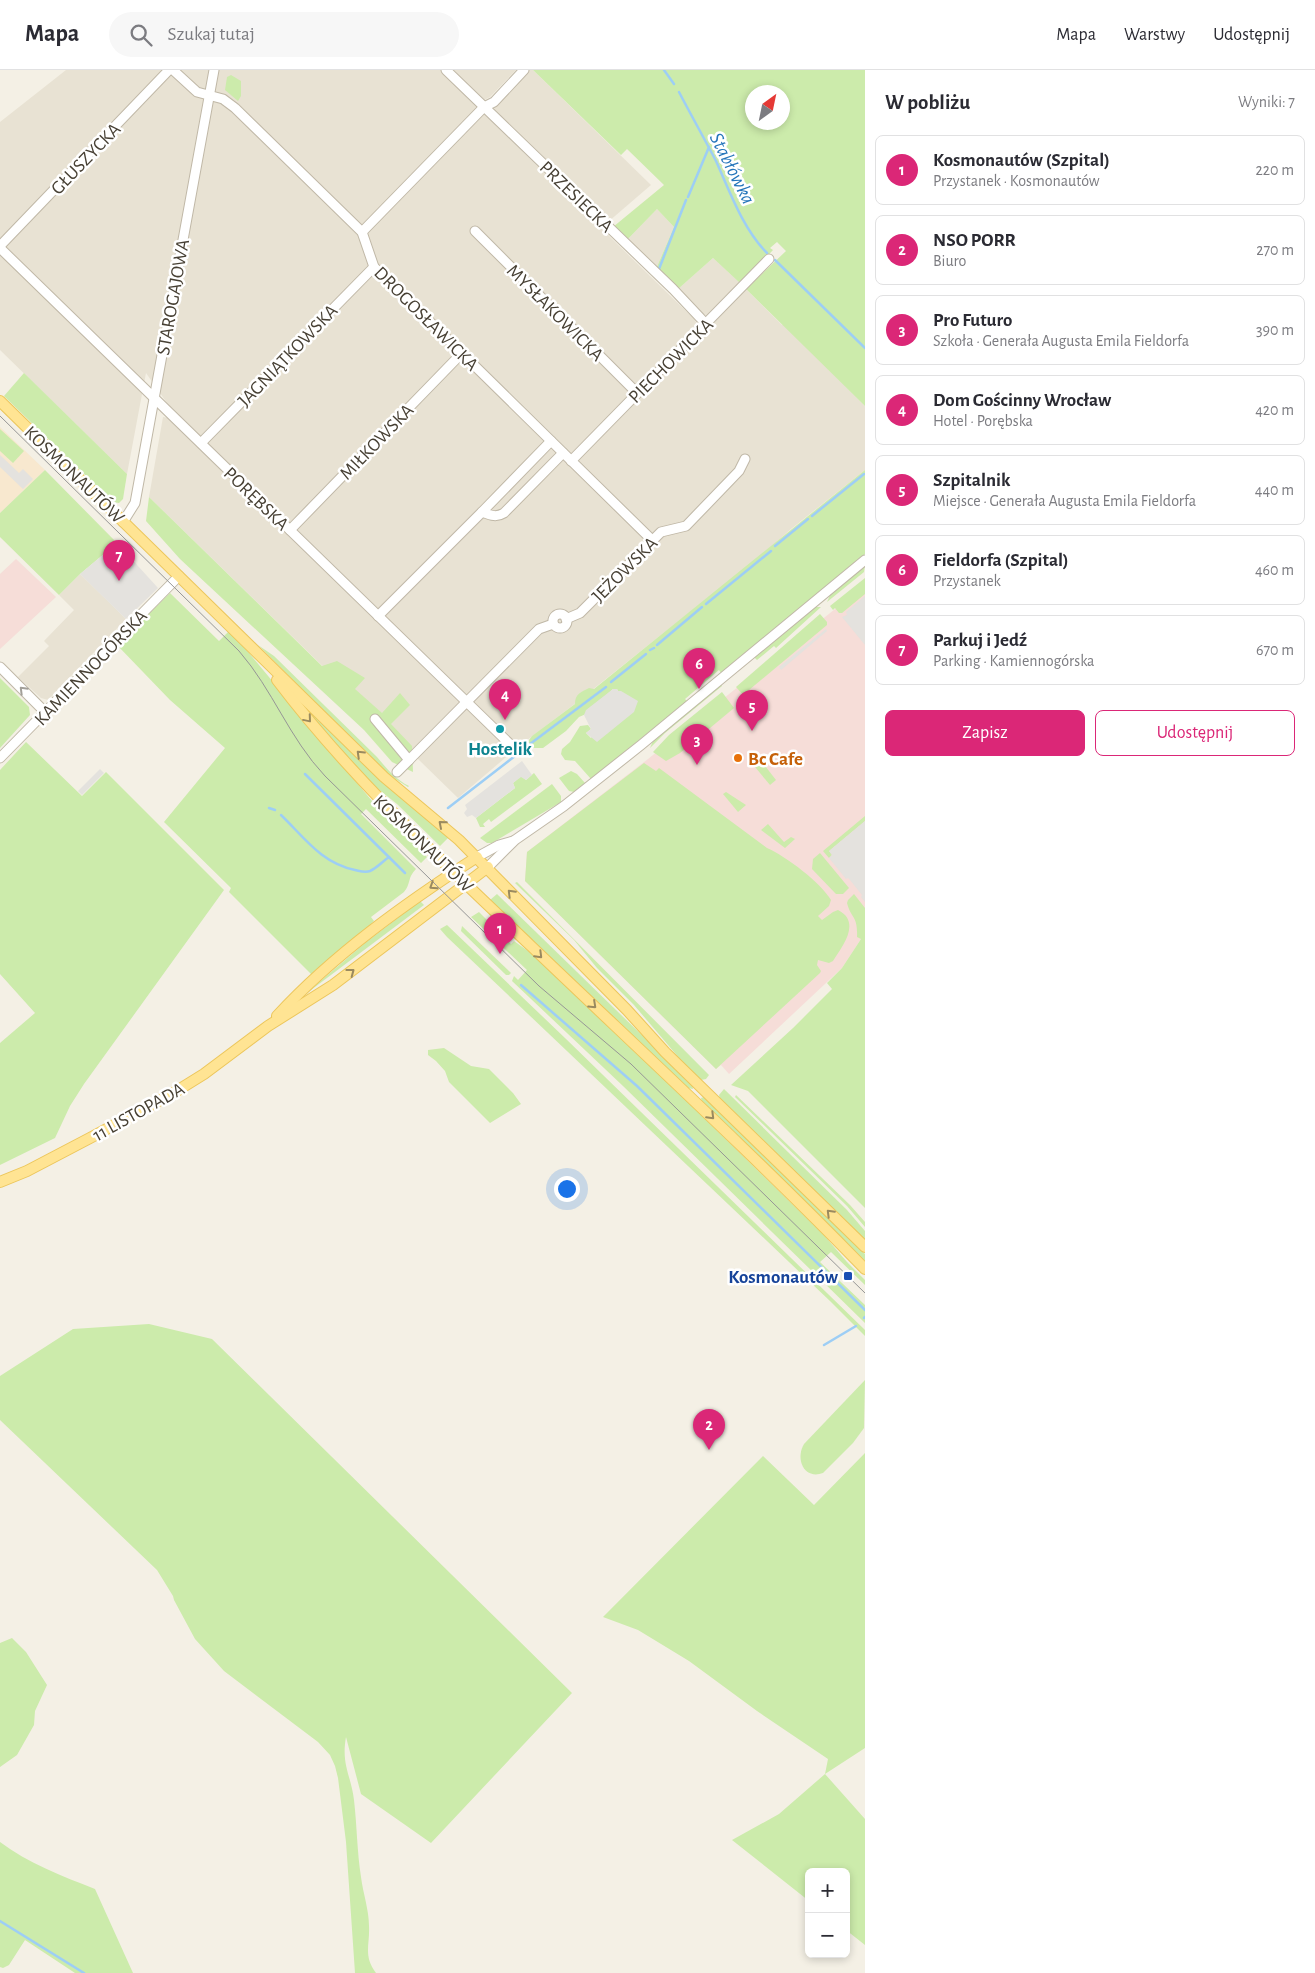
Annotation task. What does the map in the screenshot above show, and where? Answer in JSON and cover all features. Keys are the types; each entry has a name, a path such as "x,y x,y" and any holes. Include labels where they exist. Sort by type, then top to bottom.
{"main road":[{"name":"KOSMONAUTÓW","path":"0,401 384,777 440,823 488,868 627,1010 665,1052 865,1247"},
{"name":"KOSMONAUTÓW","path":"257,653 294,702 351,769 454,872 557,972 692,1098 865,1269"},
{"name":"11 LISTOPADA","path":"268,1026 297,994 357,943 424,892 477,858"},
{"name":"11 LISTOPADA","path":"0,1182 27,1171 175,1092 204,1074 268,1026 333,985 488,868"}],"street":[{"name":"GŁUSZYCKA","path":"0,247 169,70"},
{"name":"DROGOSŁAWICKA","path":"173,70 197,92 223,99 235,108 362,232 374,267 652,540"},
{"name":"STAROGAJOWA","path":"123,522 134,506 214,70"},
{"name":"PRZESIECKA","path":"446,70 623,240 706,324"},
{"path":"362,232 484,107 494,102 524,70"},
{"name":"MYSŁAKOWICKA","path":"475,231 637,393"},
{"name":"PORĘBSKA","path":"0,247 514,748"},
{"name":"PIECHOWICKA","path":"571,461 769,259"},
{"name":"JAGNIĄTKOWSKA","path":"201,443 374,267"},
{"name":"MIŁKOWSKA","path":"290,530 462,353"},
{"path":"378,616 551,441"},
{"path":"482,512 493,516 504,514 563,453"},
{"name":"JEŻOWSKA","path":"397,772 539,629 554,624 558,628 562,628 566,623 566,619 580,613 661,532 686,526 739,472 745,459"},
{"path":"488,868 514,840 564,806 641,746 865,560"},
{"name":"KAMIENNOGÓRSKA","path":"0,758 179,576"},
{"path":"0,667 45,712"},
{"path":"374,719 408,760"},
{"path":"477,858 499,845 514,840"}],"shaded area":[{"path":"66,70 516,70 490,97 484,100 480,97 475,105 694,319 697,324 690,334 695,341 746,289 782,325 784,324 865,406 865,470 765,552 518,747 458,798 149,497 163,417 169,418 176,412 167,403 146,373 127,474 0,350 0,122"},
{"path":"529,70 533,70 651,185 608,222 494,109"},
{"path":"657,209 674,227 656,269 627,240"},
{"path":"713,258 740,283 710,314 706,315 701,313 677,290"},
{"path":"0,427 45,470 0,513"},
{"path":"0,455 19,473 23,469 33,479 23,489 0,467"},
{"path":"117,543 158,588 126,619 80,574"},
{"path":"16,559 56,597 0,649 0,574"},
{"path":"80,574 126,619 48,700 41,698 18,677 49,646 44,641 74,610 59,595"},
{"path":"865,585 865,933 842,968 729,1074 721,1065 716,1069 525,881 527,852 648,759"},
{"path":"865,596 865,645 842,617 847,615 846,612"},
{"path":"826,629 827,631 781,670 779,667"},
{"path":"613,689 617,689 638,701 634,712 597,742 586,733 591,729 584,715 586,710"},
{"path":"522,761 532,775 526,780 521,777 513,783 515,788 476,818 472,815 467,817 464,813 467,809 465,805"},
{"path":"100,769 104,773 82,795 78,791"},
{"path":"865,821 865,902 850,880 846,879 829,858 832,855 829,851"}],"green space":[{"path":"533,70 865,70 865,406 746,289 786,251 777,242 770,248 773,250 741,284 713,258 677,290 656,269 674,227 657,209 627,240 613,227 664,185 627,149 621,155"},
{"path":"231,75 241,81 241,96 238,101 225,90 227,77"},
{"path":"24,373 127,474 123,499 119,503 113,502 4,396"},
{"path":"0,429 24,451 13,463 0,451"},
{"path":"45,470 117,543 80,574 59,595 0,537 0,513"},
{"path":"865,470 865,554 721,673 719,670 685,699 687,701 591,779 575,761 565,760 561,754 562,749 570,742 580,726 588,725 591,729 586,733 591,738 618,691 617,689 613,689 586,714 579,717 566,731 543,748 533,748 526,744 532,736 575,704 579,694 589,688 594,689"},
{"path":"149,497 322,666 337,661 365,678 355,689 382,713 400,693 410,705 391,724 412,746 413,772 392,762 364,730 180,559 146,521"},
{"path":"865,565 864,572 827,602 830,595"},
{"path":"865,578 865,594 842,613 839,613 835,608 833,610 830,606"},
{"path":"170,593 219,641 229,631 387,819 427,857 421,863 366,809 361,814 416,869 411,875 404,892 371,917 374,921 370,925 312,975 229,892 231,888 164,822 225,748 170,700 117,645"},
{"path":"816,607 821,607 776,648 774,646 757,660 754,657"},
{"path":"820,614 827,622 827,625 743,695 736,687"},
{"path":"258,645 274,656 392,773 409,786 389,775"},
{"path":"0,678 29,707 30,715 0,748"},
{"path":"721,684 722,686 665,733 650,748 653,741"},
{"path":"722,692 734,708 680,753 666,761 653,752 669,735"},
{"path":"298,700 449,837 440,846 397,804 368,781"},
{"path":"26,742 82,796 106,772 224,890 84,1084 70,1106 55,1138 0,1165 0,1043 35,1013 0,974 0,770"},
{"path":"762,762 776,780 770,785 755,767"},
{"path":"644,763 656,771 659,768 811,878 831,900 829,906 818,916 822,920 838,910 849,921 848,935 833,961 829,963 818,960 817,965 821,971 820,973 716,1069 525,881 527,852"},
{"path":"571,771 577,774 585,783 574,792 569,791 559,778"},
{"path":"534,773 542,784 491,822 489,819 483,824 485,827 480,827 476,818 515,788 513,783 521,776 526,780"},
{"path":"552,784 561,796 561,802 492,843 487,843 480,838"},
{"path":"726,792 746,805 738,812 723,794"},
{"path":"865,816 865,821 829,851 832,855 829,858 823,851"},
{"path":"768,824 784,842 791,837 795,839 785,848 761,830"},
{"path":"820,853 849,888 843,894 836,894 812,869 813,859"},
{"path":"517,882 709,1075 706,1079 701,1080 680,1059 634,1005 597,968 574,940 515,883"},
{"path":"497,894 692,1084 693,1089 688,1088 490,900"},
{"path":"854,894 865,908 865,1208 748,1091 731,1085 832,989 827,983 842,968 861,939 857,937 855,921 847,903"},
{"path":"420,901 424,905 303,996 365,943"},
{"path":"479,912 511,944 514,941 528,951 614,1030 823,1234 865,1280 865,1285 831,1252 820,1262 865,1305 865,1323 623,1086 512,981 514,976 518,980 527,970 471,917"},
{"path":"447,925 865,1330 865,1336 447,937 440,929"},
{"path":"462,926 511,973 509,975 506,975 461,931"},
{"path":"444,1048 471,1066 489,1069 513,1093 521,1104 490,1123 449,1082 445,1071 428,1055 428,1050"},
{"path":"724,1089 847,1210 865,1231 865,1240 720,1099 719,1095"},
{"path":"736,1095 850,1205 865,1222 865,1227 847,1206 735,1097"},
{"path":"704,1097 865,1254 865,1261 702,1102 701,1098"},
{"path":"149,1324 212,1339 572,1693 431,1843 361,1794 346,1737 346,1763 353,1791 360,1867 369,1920 368,1955 376,1973 355,1973 346,1842 338,1778 330,1755 318,1742 224,1671 195,1639 157,1570 0,1420 0,1376 73,1329"},
{"path":"865,1380 864,1428 853,1443 823,1473 811,1474 806,1471 801,1462 801,1450 804,1444"},
{"path":"865,1453 865,1748 825,1774 828,1759 757,1711 689,1661 638,1630 603,1617 763,1456 814,1505"},
{"path":"12,1638 26,1652 47,1685 35,1711 34,1725 17,1755 0,1767 0,1643"},
{"path":"825,1774 865,1819 865,1945 850,1933 850,1868 805,1868 805,1898 732,1840 779,1814"},
{"path":"0,1842 34,1863 95,1889 133,1973 75,1973 25,1940 9,1965 3,1968 0,1967"}],"waterway":[{"name":"Stabłówka","path":"664,70 674,84"},
{"name":"Stabłówka","path":"679,92 716,161 744,222 767,253"},
{"path":"688,197 709,147"},
{"path":"659,269 686,200"},
{"name":"Stabłówka","path":"775,260 865,348"},
{"path":"812,516 864,474"},
{"path":"775,546 808,519"},
{"path":"706,604 771,551"},
{"path":"657,645 702,607"},
{"path":"650,650 654,648"},
{"path":"611,682 646,654"},
{"path":"522,750 606,687"},
{"path":"448,808 515,756"},
{"path":"305,774 405,873"},
{"path":"269,808 275,810"},
{"path":"281,815 314,848 332,862 343,867 368,872 389,857"},
{"path":"521,985 637,1086 865,1310"},
{"path":"824,1345 856,1326"},
{"path":"0,1921 84,1973"}],"tram line":[{"path":"0,416 239,651 262,682 301,746 325,776 539,986 631,1064 865,1293"}],"place":[{"name":"Parkuj i Jedź","path":"119,581"},
{"name":"Fieldorfa (Szpital)","path":"699,689"},
{"name":"Dom Gościnny Wrocław","path":"505,720"},
{"name":"Hostelik","path":"500,729"},
{"name":"Szpitalnik","path":"752,731"},
{"name":"Bc Cafe","path":"738,758"},
{"name":"Pro Futuro","path":"697,765"},
{"name":"Kosmonautów (Szpital)","path":"500,954"},
{"name":"Kosmonautów","path":"848,1276"},
{"name":"NSO PORR","path":"709,1450"}]}
